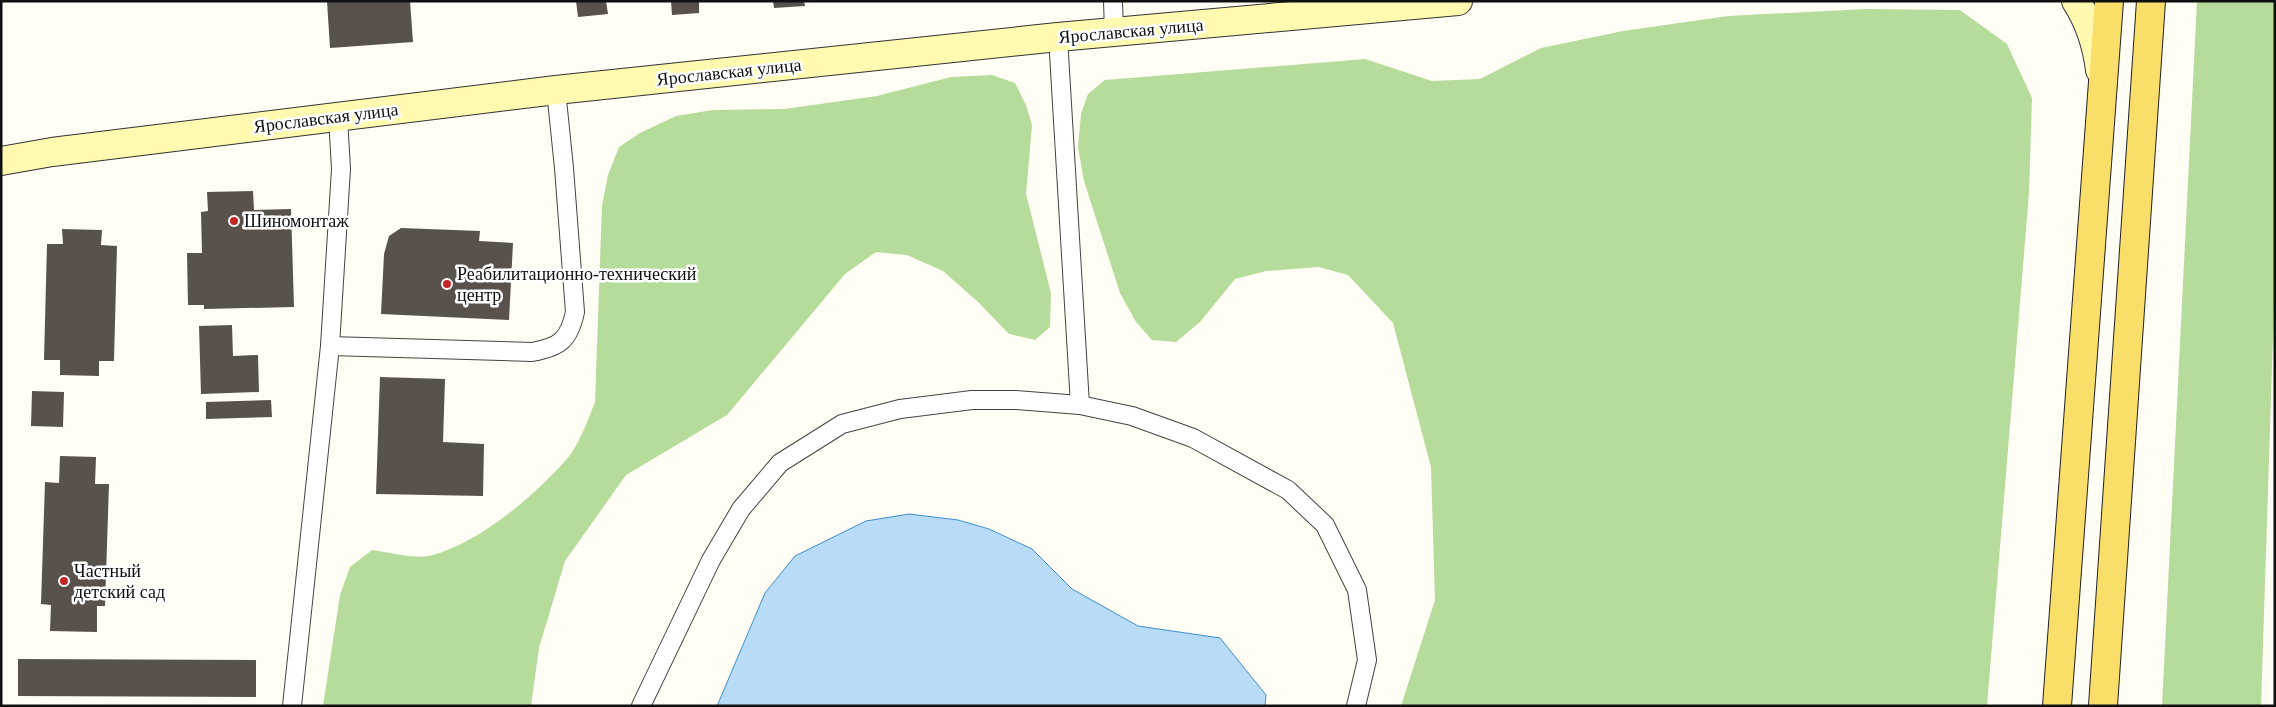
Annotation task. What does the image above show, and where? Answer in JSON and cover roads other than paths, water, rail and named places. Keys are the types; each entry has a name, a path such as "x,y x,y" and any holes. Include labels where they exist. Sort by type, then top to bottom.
{"main road":[{"name":"Ярославская улица","path":"1,161 52,152 556,90 1058,37 1458,1"},
{"path":"2076,1 2087,17 2095,40 2103,95"},
{"path":"2057,706 2109,1"},
{"path":"2103,706 2151,1"}],"lane":[{"path":"1113,1 1114,32"},
{"path":"1058,37 1080,405"},
{"path":"330,346 532,352 550,349 564,341 572,326 575,312 556,90"},
{"path":"292,706 330,346 341,169 338,117"},
{"path":"641,706 711,560 741,509 780,463 842,424 900,410 972,400 1080,405 1132,416 1193,438 1288,490 1325,525 1357,590 1366,660 1356,706"}],"water":[{"path":"909,514 958,520 989,529 1032,549 1072,589 1138,626 1220,638 1266,695 1265,706 717,706 765,593 795,556 866,521"}],"place":[{"name":"Шиномонтаж","path":"234,221"},
{"name":"Реабилитационно-технический центр","path":"447,284"},
{"name":"Частный детский сад","path":"64,581"}]}
